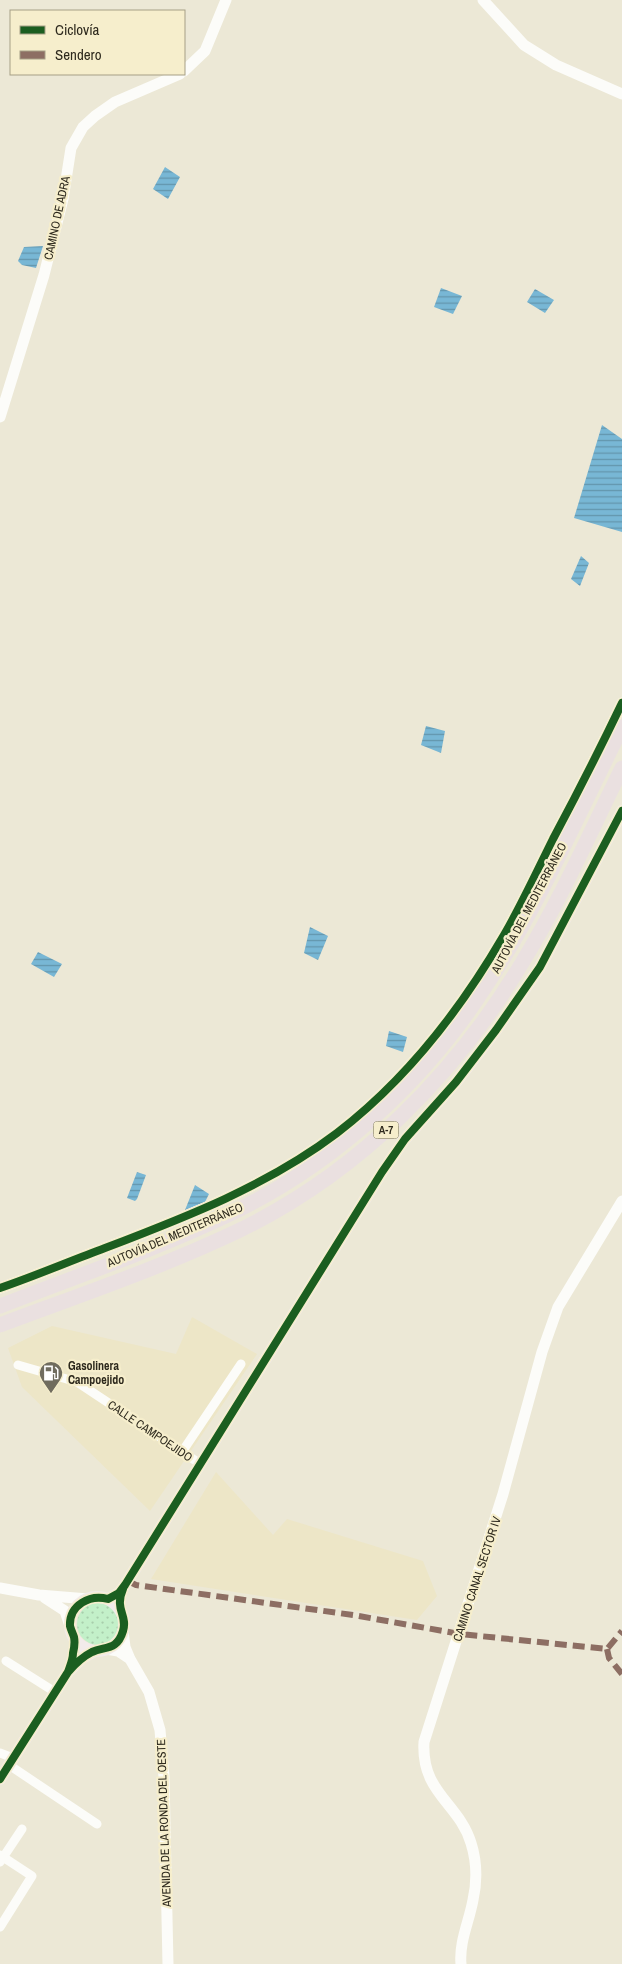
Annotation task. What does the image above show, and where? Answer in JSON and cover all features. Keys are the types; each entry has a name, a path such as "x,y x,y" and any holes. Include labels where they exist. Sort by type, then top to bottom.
{"highway":[{"name":"AUTOVÍA DEL MEDITERRÁNEO","path":"0,1306 232,1213 267,1194 310,1166 357,1131 413,1079 465,1017 507,952 528,915 622,727"},
{"name":"AUTOVÍA DEL MEDITERRÁNEO","path":"0,1326 240,1230 276,1210 334,1171 375,1140 426,1092 479,1028 523,962 622,768"},
{"path":"0,1298 95,1269"},
{"path":"0,1333 101,1286"}],"main road":[{"path":"120,1609 121,1595 126,1585 199,1463 382,1172 405,1139 456,1082 496,1030 540,967 622,811"},
{"path":"108,1599 119,1593 126,1585"},
{"path":"0,1779 68,1672 82,1658 114,1645 123,1631 123,1616 120,1609 108,1599 101,1597 88,1599 74,1610 72,1632 73,1657 68,1672"},
{"path":"72,1632 86,1649 101,1650"}],"street":[{"path":"185,70 205,51 226,0"},
{"path":"483,0 524,45 556,65 622,94"},
{"name":"CAMINO DE ADRA","path":"0,417 44,275 63,198 71,148 83,128 94,116 115,102 178,75"},
{"path":"0,1288 181,1219 245,1190 292,1164 338,1132 376,1098 414,1062 476,981 505,934 622,703"},
{"name":"CAMINO CANAL SECTOR IV","path":"461,1964 461,1947 474,1899 476,1881 474,1854 466,1831 434,1786 427,1769 424,1742 500,1504 542,1352 558,1307 622,1201"},
{"path":"182,1452 241,1364"},
{"name":"CALLE CAMPOEJIDO","path":"18,1365 77,1382 199,1463"},
{"path":"0,1588 39,1595 88,1599"},
{"path":"39,1595 56,1604 64,1611 72,1632"},
{"name":"AVENIDA DE LA RONDA DEL OESTE","path":"123,1631 125,1647 149,1692 160,1730 164,1777 168,1964"},
{"path":"101,1650 118,1651 130,1659"},
{"path":"6,1661 55,1692"},
{"path":"0,1753 96,1824"},
{"path":"0,1927 32,1876 1,1858 22,1829"}],"shaded area":[{"path":"192,1317 257,1354 150,1511 22,1387 8,1348 52,1326 176,1354"},
{"path":"216,1472 273,1535 287,1519 423,1561 437,1596 417,1620 151,1579"}],"green space":[{"path":"98,1603 113,1609 119,1624 113,1639 98,1645 83,1639 77,1624 83,1609"}],"water":[{"path":"165,167 180,177 168,199 153,189"},
{"path":"43,246 36,268 22,265 18,261 24,247"},
{"path":"441,288 462,296 453,314 434,307"},
{"path":"535,289 554,300 545,313 527,302"},
{"path":"602,425 622,439 622,532 574,518"},
{"path":"581,556 589,563 580,586 571,579"},
{"path":"426,726 445,731 441,753 421,745"},
{"path":"310,927 328,936 318,960 304,953"},
{"path":"38,952 62,964 54,977 31,964"},
{"path":"389,1031 407,1037 403,1052 386,1046"},
{"path":"137,1172 146,1175 135,1201 127,1198"},
{"path":"195,1185 209,1194 205,1202 185,1210"}],"marked path":[{"path":"128,1581 136,1585 353,1615 460,1634 607,1649 622,1631"},
{"path":"607,1649 609,1658 622,1674"}],"cycle path":[{"path":"0,1288 196,1212 254,1185 283,1169 337,1133 386,1090 430,1042 487,963 517,911 622,703"},
{"path":"68,1672 72,1661 74,1645 74,1637 70,1626 73,1612 88,1600 94,1598 108,1599 119,1593 125,1585 382,1172 405,1139 456,1082 496,1030 540,967 622,811"},
{"path":"0,1779 68,1672 85,1656 97,1650 110,1647 117,1642 124,1625 120,1607 123,1589"}],"place":[{"name":"Gasolinera Campoejido","path":"51,1394"}]}
